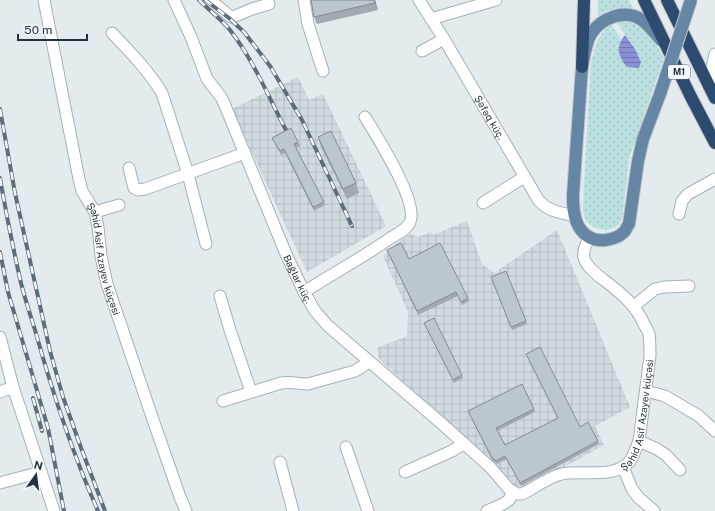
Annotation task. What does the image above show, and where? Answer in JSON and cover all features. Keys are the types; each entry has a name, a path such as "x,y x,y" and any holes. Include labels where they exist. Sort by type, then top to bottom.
{"highway":[{"path":"582,67 584,0"},
{"name":"M1","path":"644,0 715,143"},
{"name":"M1","path":"667,0 713,93"}],"main road":[{"path":"668,49 652,29 641,19 633,16 621,15 608,18 598,25 590,35 582,67 573,195 574,216 577,224 589,237 602,240 617,237 625,231 629,224 638,161 643,139 692,0"}],"street":[{"name":"Şəhid Asif Azayev küçəsi","path":"44,0 79,179 82,191 95,212 101,256 107,284 186,511"},
{"name":"Bağlar küç.","path":"174,0 191,37 207,79 224,103 286,254 315,311 327,325 490,467 509,490 513,492"},
{"path":"210,0 231,17 269,4"},
{"path":"304,0 308,24 323,71"},
{"name":"Şəfəq küç.","path":"419,0 444,39 539,201 548,209 574,216"},
{"path":"431,19 496,0"},
{"path":"112,33 144,67 162,93 188,174 206,244"},
{"path":"422,51 444,39"},
{"path":"713,93 713,63 715,54"},
{"path":"304,292 382,244 406,227 411,221 412,212 400,177 365,117"},
{"path":"129,168 134,188 138,190 145,189 245,153"},
{"path":"483,203 524,176"},
{"path":"679,214 682,201 688,194 715,179"},
{"path":"95,212 119,205"},
{"name":"Şəhid Asif Azayev küçəsi","path":"513,492 522,494 551,477 562,474 605,472 623,468 634,454 639,441 650,356 648,333 639,313 634,306 597,275 587,263 584,258 584,252 589,237"},
{"path":"634,306 655,289 664,287 689,286"},
{"path":"220,296 251,392"},
{"path":"0,337 13,387 54,511"},
{"path":"223,401 281,383 290,382 308,384 355,371 369,362"},
{"path":"0,392 13,387"},
{"path":"646,391 665,396 699,416 715,431"},
{"path":"639,441 666,455 680,470"},
{"path":"405,472 452,451 463,444"},
{"path":"346,447 368,511"},
{"path":"280,462 293,511"},
{"path":"623,468 632,489 649,509"},
{"path":"0,483 41,472"},
{"path":"487,511 509,500 513,492"}],"shaded area":[{"path":"598,0 629,0 634,10 615,9 606,11 598,16"},
{"path":"624,20 631,22 648,34 664,58 629,159 622,219 615,227 606,230 596,228 588,223 584,217 583,209 591,63 597,42 602,33 611,24 621,39 619,51 622,61 627,67 638,68 641,62 635,49 616,21"},
{"path":"298,77 309,100 323,94 386,226 307,272 232,109"},
{"path":"467,221 482,264 494,273 557,230 630,407 595,426 604,445 521,491 379,359 377,348 407,336 408,312 383,256 400,240 411,234 418,237 431,232 433,235"}],"water":[{"path":"625,35 635,49 641,62 639,68 627,67 621,59 619,47"}],"building":[{"path":"311,0 374,0 375,3 314,17"},
{"path":"291,128 298,142 294,144 324,202 313,207 284,149 280,151 272,138"},
{"path":"331,131 356,183 343,189 318,137"},
{"path":"401,243 409,259 440,243 468,298 461,302 456,292 417,311 387,250"},
{"path":"506,271 526,321 511,327 491,277"},
{"path":"434,318 462,375 453,380 424,323"},
{"path":"540,347 580,427 588,422 598,441 520,483 505,456 496,461 491,456 468,411 522,384 534,409 496,428 505,445 558,418 526,354"}],"railway":[{"path":"199,0 219,18 239,42 254,66 286,130"},
{"path":"205,0 229,18 244,32 270,66 302,120 352,226"},
{"path":"0,109 15,193 50,351 63,397 105,511"},
{"path":"0,178 21,283 48,376 63,421 98,511"},
{"path":"0,252 8,292 48,428 64,511"},
{"path":"33,398 42,431"}]}
